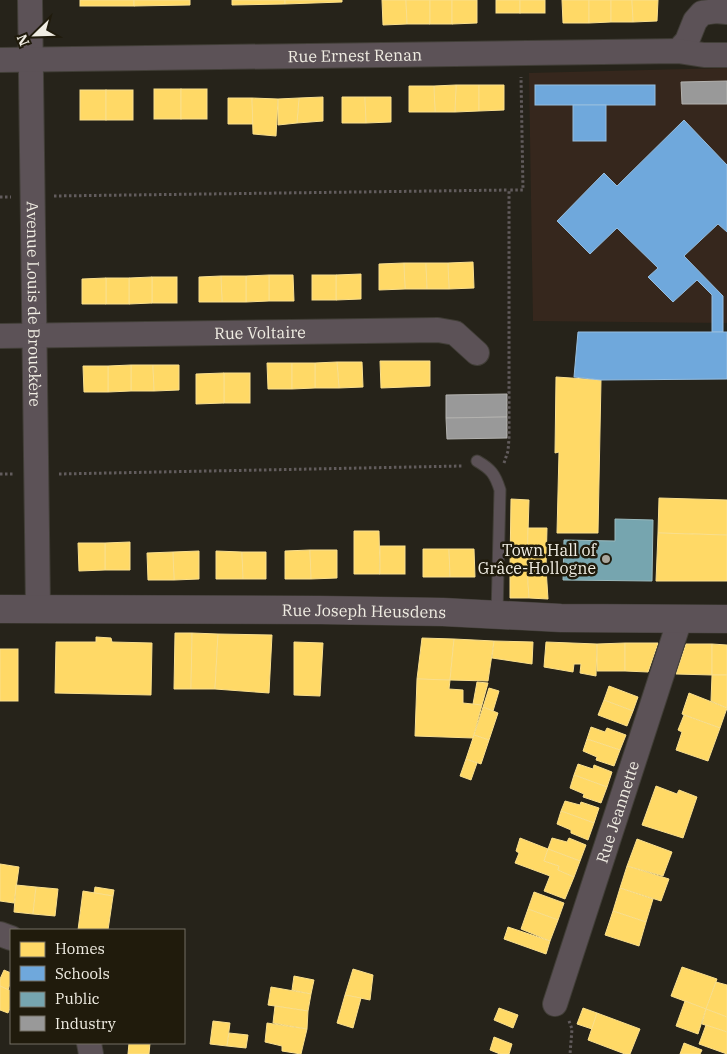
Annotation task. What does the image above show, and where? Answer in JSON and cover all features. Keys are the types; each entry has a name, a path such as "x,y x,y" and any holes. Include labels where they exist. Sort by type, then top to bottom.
{"street":[{"name":"Avenue Louis de Brouckère","path":"30,0 38,608"},
{"path":"678,52 687,41 695,21 702,13 727,12"},
{"name":"Rue Ernest Renan","path":"0,60 678,52 727,55"},
{"name":"Rue Voltaire","path":"0,336 438,330 455,333 476,353"},
{"name":"Rue Joseph Heusdens","path":"0,609 348,610 443,612 561,618 727,619"},
{"name":"Rue Jeannette","path":"555,1004 680,619"}],"lane":[{"path":"476,461 488,467 496,476 500,490 497,615"}],"path":[{"path":"33,197 523,190 521,54"},
{"path":"496,476 504,463 510,439 509,190"},
{"path":"37,474 463,466 470,465 476,461"},
{"path":"555,1004 565,1013 572,1030 570,1054"}],"shaded area":[{"path":"727,68 727,323 533,321 529,73"}],"building: Homes":[{"path":"80,0 134,0 134,6 80,6"},
{"path":"134,0 190,0 190,5 134,6"},
{"path":"232,0 285,0 285,4 232,5"},
{"path":"285,0 342,0 342,2 285,4"},
{"path":"382,0 406,0 407,24 383,25"},
{"path":"406,0 430,0 430,24 407,24"},
{"path":"430,0 452,0 452,24 430,24"},
{"path":"452,0 477,0 477,23 452,24"},
{"path":"496,0 520,0 520,13 496,13"},
{"path":"520,0 545,0 545,13 520,13"},
{"path":"562,0 589,0 589,23 563,23"},
{"path":"589,0 611,0 611,22 589,23"},
{"path":"611,0 632,0 633,22 611,22"},
{"path":"632,0 658,0 657,21 633,22"},
{"path":"456,85 479,85 479,111 455,112"},
{"path":"456,85 455,112 435,112 434,86"},
{"path":"479,85 504,85 504,110 479,111"},
{"path":"409,86 434,86 435,112 409,112"},
{"path":"154,89 181,89 181,119 154,119"},
{"path":"181,89 207,89 207,119 181,119"},
{"path":"80,90 106,90 106,120 80,120"},
{"path":"106,90 133,90 133,120 106,120"},
{"path":"323,97 323,121 297,123 299,98"},
{"path":"342,97 365,97 366,123 342,123"},
{"path":"365,97 391,97 391,122 366,123"},
{"path":"228,98 252,98 253,124 228,124"},
{"path":"252,98 278,99 276,136 253,134"},
{"path":"299,98 297,123 278,125 278,99"},
{"path":"473,262 474,288 449,289 448,263"},
{"path":"404,263 426,263 427,289 405,289"},
{"path":"404,263 405,289 379,290 379,264"},
{"path":"426,263 448,263 449,289 427,289"},
{"path":"361,274 361,299 336,300 336,275"},
{"path":"269,275 293,275 294,301 269,301"},
{"path":"269,275 269,301 246,302 246,276"},
{"path":"312,275 336,275 336,300 312,300"},
{"path":"221,276 246,276 246,302 222,302"},
{"path":"221,276 222,302 199,302 199,277"},
{"path":"152,277 177,277 177,303 152,303"},
{"path":"152,277 152,303 129,304 129,278"},
{"path":"106,278 129,278 129,304 106,304"},
{"path":"106,278 106,304 82,304 82,279"},
{"path":"380,361 430,361 430,386 381,388"},
{"path":"337,362 362,362 363,387 339,388"},
{"path":"337,362 339,388 315,388 315,363"},
{"path":"267,363 292,363 292,389 268,389"},
{"path":"292,363 315,363 315,388 292,389"},
{"path":"131,365 153,365 154,391 131,391"},
{"path":"131,365 131,391 108,392 108,366"},
{"path":"153,365 179,365 179,390 154,391"},
{"path":"83,366 108,366 108,392 84,392"},
{"path":"224,373 250,373 250,403 224,403"},
{"path":"224,373 224,403 196,404 196,374"},
{"path":"556,377 601,380 598,533 557,533 559,452 555,453"},
{"path":"659,498 727,500 727,535 658,533"},
{"path":"511,499 529,500 527,567 510,567"},
{"path":"528,528 547,528 546,568 527,567"},
{"path":"354,531 379,531 380,574 354,574"},
{"path":"658,533 727,535 727,581 656,581"},
{"path":"130,542 130,570 105,570 105,543"},
{"path":"78,543 105,543 105,570 79,571"},
{"path":"380,546 405,546 405,574 380,574"},
{"path":"423,549 449,549 450,577 423,577"},
{"path":"449,549 474,549 475,577 450,577"},
{"path":"310,550 311,579 285,579 285,551"},
{"path":"310,550 337,550 337,578 311,579"},
{"path":"199,551 199,579 174,580 173,552"},
{"path":"216,551 242,552 243,579 216,579"},
{"path":"173,552 174,580 148,580 147,553"},
{"path":"242,552 266,552 266,579 243,579"},
{"path":"510,567 527,567 529,598 510,598"},
{"path":"527,567 546,568 548,599 529,598"},
{"path":"175,633 192,633 191,689 174,689"},
{"path":"192,633 218,634 215,689 191,689"},
{"path":"218,634 272,635 269,693 215,689"},
{"path":"96,637 111,638 112,642 152,643 151,695 55,693 56,642 96,642"},
{"path":"422,638 454,639 450,680 417,679"},
{"path":"454,639 494,641 488,681 450,680"},
{"path":"494,641 533,642 532,664 492,658"},
{"path":"294,642 323,643 320,696 294,695"},
{"path":"546,642 597,644 596,676 580,673 581,664 574,664 573,672 544,667"},
{"path":"625,643 625,671 597,671 597,644"},
{"path":"625,643 658,643 648,672 625,671"},
{"path":"686,644 712,644 712,675 676,674"},
{"path":"712,644 727,645 727,675 712,675"},
{"path":"0,649 18,649 18,701 0,701"},
{"path":"712,675 727,675 727,708 711,701"},
{"path":"417,679 450,680 449,689 463,690 463,703 482,705 473,738 415,736"},
{"path":"477,682 488,683 482,705 473,704"},
{"path":"609,686 638,697 633,711 604,700"},
{"path":"489,688 499,691 493,711 483,707"},
{"path":"689,693 727,708 720,728 682,714"},
{"path":"604,700 633,711 627,726 598,715"},
{"path":"483,707 498,713 489,740 474,735"},
{"path":"684,715 720,728 708,761 676,750 682,732 678,730"},
{"path":"591,727 605,732 607,728 626,735 620,750 587,739"},
{"path":"474,735 489,740 481,764 466,759"},
{"path":"587,739 620,750 614,766 596,760 597,757 583,751"},
{"path":"466,759 477,763 471,780 460,776"},
{"path":"578,764 593,769 594,765 612,772 607,787 574,775"},
{"path":"574,775 607,787 601,803 583,797 584,794 570,788"},
{"path":"656,786 677,794 679,790 697,797 683,838 642,825"},
{"path":"565,801 580,805 581,802 599,808 594,823 561,811"},
{"path":"561,811 594,823 588,840 571,833 571,830 557,824"},
{"path":"520,838 548,849 544,861 559,866 558,870 574,877 565,899 544,891 550,876 515,863 519,853 516,851"},
{"path":"552,838 567,842 569,838 586,845 580,861 548,849"},
{"path":"637,839 672,852 663,876 627,866"},
{"path":"548,849 580,861 574,877 558,870 559,866 544,861"},
{"path":"0,864 19,867 14,903 0,901"},
{"path":"627,866 669,879 661,901 620,888"},
{"path":"16,885 36,887 33,914 14,912"},
{"path":"36,887 58,889 55,916 33,914"},
{"path":"95,887 114,890 113,896 94,893"},
{"path":"620,888 653,899 646,922 613,911"},
{"path":"83,891 113,896 108,929 78,929"},
{"path":"534,892 564,903 558,920 528,909"},
{"path":"528,909 558,920 550,941 521,929"},
{"path":"613,911 646,922 639,946 605,935"},
{"path":"508,927 550,941 546,954 504,939"},
{"path":"682,967 717,979 706,1009 671,996"},
{"path":"353,969 373,975 370,1000 345,995"},
{"path":"4,970 10,973 8,990 0,986 0,979"},
{"path":"294,976 314,980 311,994 292,990"},
{"path":"716,982 727,985 727,1017 706,1009"},
{"path":"0,986 10,991 10,1008 8,1013 0,1010"},
{"path":"271,987 311,994 308,1011 268,1005"},
{"path":"345,995 361,998 353,1028 337,1023"},
{"path":"685,1001 706,1009 698,1034 676,1026"},
{"path":"275,1006 308,1011 307,1029 273,1023"},
{"path":"499,1008 518,1015 513,1028 494,1020"},
{"path":"583,1008 597,1013 592,1029 577,1024"},
{"path":"706,1009 727,1017 727,1032 702,1024"},
{"path":"597,1013 640,1029 630,1054 625,1054 588,1040"},
{"path":"213,1021 230,1023 227,1046 210,1044"},
{"path":"267,1023 307,1029 301,1054 282,1051 282,1046 265,1042"},
{"path":"706,1025 727,1032 727,1054 699,1044"},
{"path":"229,1033 248,1035 246,1048 227,1046"},
{"path":"494,1037 512,1044 509,1054 500,1054 490,1050"},
{"path":"684,1043 702,1050 700,1054 680,1054"},
{"path":"129,1044 150,1044 149,1054 128,1054"}],"building: Schools":[{"path":"535,85 655,85 655,105 535,105"},
{"path":"573,105 606,105 606,141 573,141"},
{"path":"684,120 727,165 727,232 718,224 684,256 723,296 723,332 712,332 712,295 697,280 673,302 648,277 658,268 617,228 590,254 557,221 604,173 617,186"},
{"path":"578,332 727,332 727,379 601,380 574,377"}],"building: Public":[{"path":"615,519 653,520 652,581 563,580 564,540 615,541"}],"building: Industry":[{"path":"727,81 727,104 682,104 681,82"},
{"path":"507,394 507,417 446,418 446,395"},
{"path":"507,417 507,438 447,439 446,418"}],"place":[{"name":"Town Hall of Grâce-Hollogne","path":"606,559"}]}
